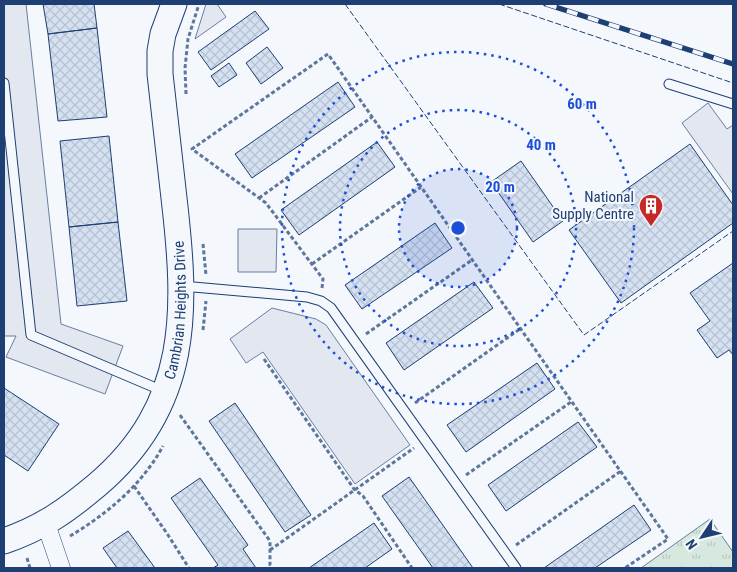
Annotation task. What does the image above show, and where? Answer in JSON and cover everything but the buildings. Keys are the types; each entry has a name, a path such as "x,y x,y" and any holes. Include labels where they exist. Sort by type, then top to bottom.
{"street":[{"name":"Cambrian Heights Drive","path":"4,541 46,524 81,499 121,463 149,424 165,392 180,332 182,286 179,242 160,74 160,51 163,34 174,4"},
{"path":"46,524 61,568"}],"lane":[{"path":"4,83 31,335 165,392"},
{"path":"669,84 733,104"},
{"path":"182,286 307,297 321,301 331,308 516,568"}],"path":[{"path":"321,301 323,279 266,203 192,149 328,54 668,539 625,568"},
{"path":"259,198 372,117"},
{"path":"312,264 421,188"},
{"path":"355,342 472,260"},
{"path":"404,410 520,329"},
{"path":"264,359 354,489 363,496 412,568"},
{"path":"455,482 571,402"},
{"path":"180,415 270,540 270,565 272,568"},
{"path":"270,550 425,440"},
{"path":"505,552 620,471"},
{"path":"134,486 188,568"},
{"path":"27,558 30,568"}],"green space":[{"path":"710,519 733,552 733,568 641,568"}],"shaded area":[{"path":"4,4 26,4 61,324 123,346 105,394 6,357 16,336 4,336"},
{"path":"206,4 217,4 226,17 195,39"},
{"path":"708,103 727,129 733,125 733,194 682,123"},
{"path":"238,229 277,229 276,272 238,272"},
{"path":"272,308 316,319 326,325 410,445 355,484 263,352 246,363 230,339"}],"railway":[{"path":"546,4 733,64"}],"fence":[{"path":"345,4 584,335 733,231"},
{"path":"499,4 733,83"}],"place":[{"name":"National Supply Centre","path":"651,227"}]}
